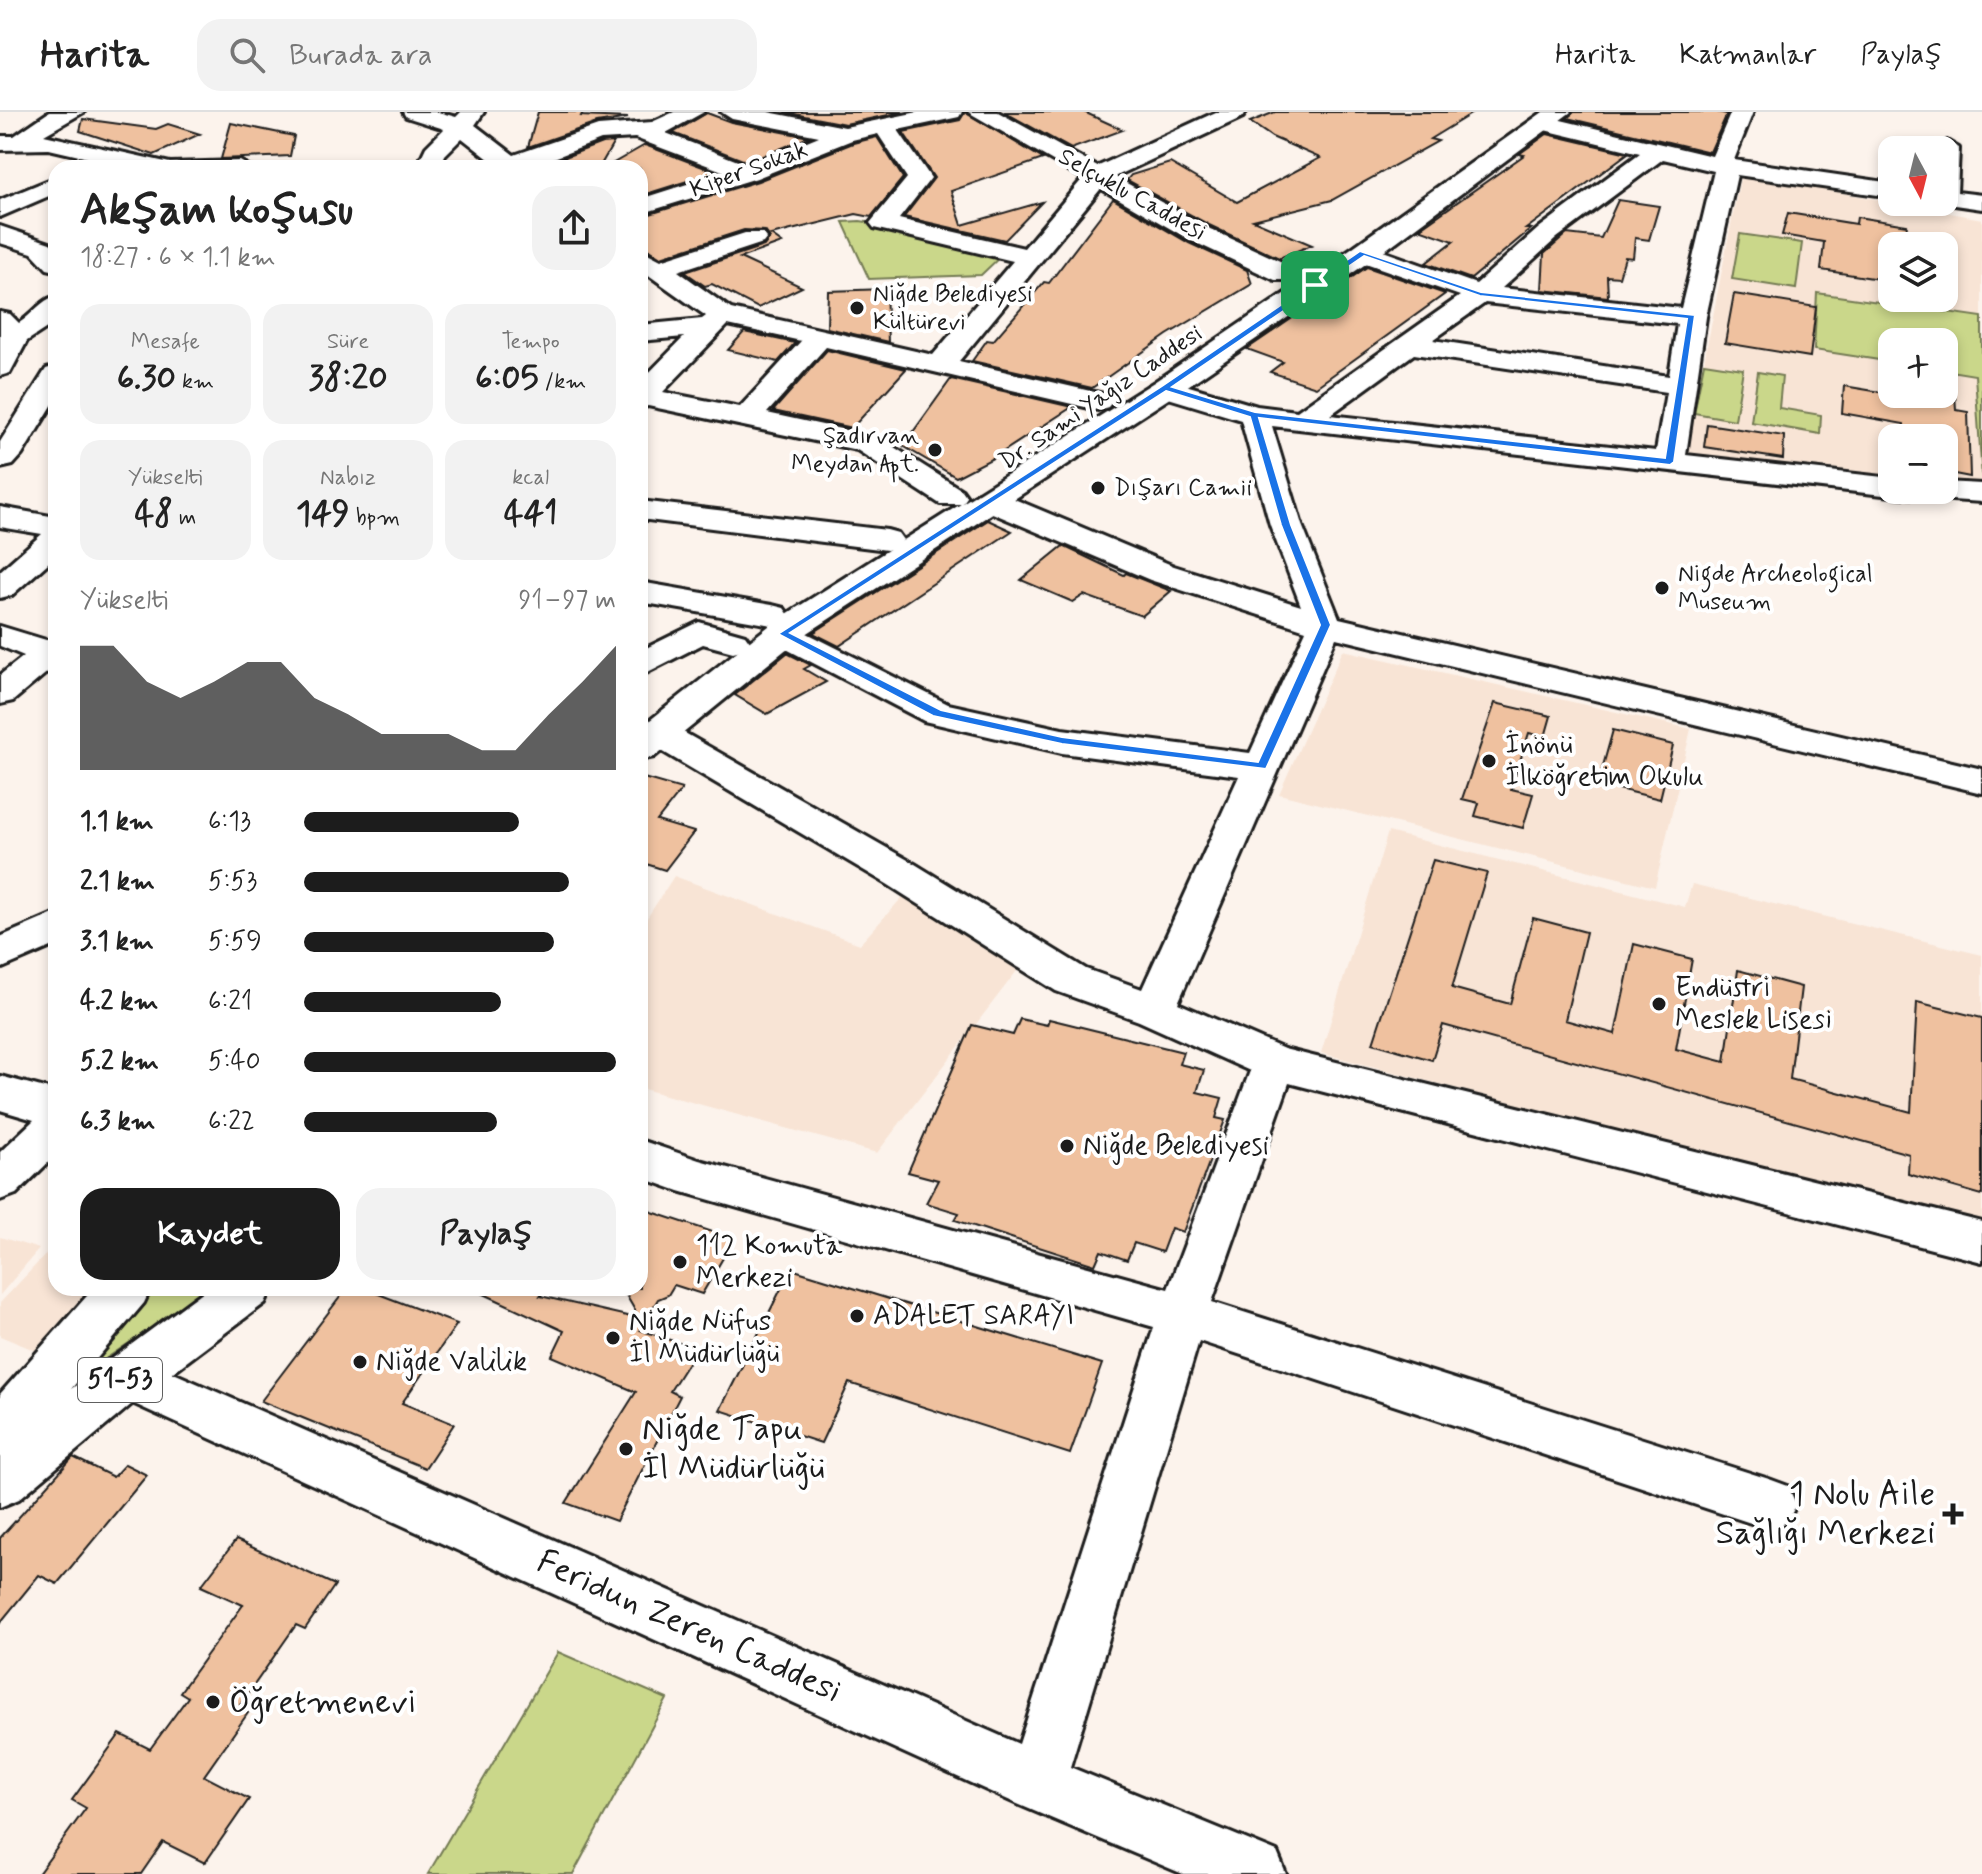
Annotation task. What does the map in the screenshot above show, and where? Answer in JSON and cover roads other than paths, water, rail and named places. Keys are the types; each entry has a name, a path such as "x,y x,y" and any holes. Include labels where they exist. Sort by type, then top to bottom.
{"main road":[{"name":"Selçuklu Caddesi","path":"980,112 1099,175 1199,234 1285,274"},
{"name":"Dr. Sami Yağız Caddesi","path":"684,675 733,642 777,624 989,500 1165,388 1363,253 1541,116"},
{"name":"Dr. Sami Yağız Caddesi","path":"648,740 777,624 887,540 1285,274 1541,116"},
{"name":"51-53","path":"0,1433 119,1296"},
{"name":"51-53","path":"0,1481 126,1376 236,1296"}],"street":[{"path":"11,142 50,119 73,112"},
{"path":"414,112 468,120 508,160"},
{"path":"598,133 610,112"},
{"path":"529,160 598,133 661,127 693,112"},
{"path":"732,112 845,134"},
{"name":"Kiper Sokak","path":"648,205 748,173 845,134 951,112"},
{"path":"940,365 1099,175 1235,112"},
{"path":"1670,462 1692,317 1724,166 1742,112"},
{"path":"1541,116 1657,152 1724,166 1878,188"},
{"path":"433,160 445,142 468,120"},
{"path":"446,160 464,142 468,120"},
{"path":"884,126 919,178 883,223 1032,258"},
{"path":"639,131 748,173"},
{"path":"11,142 66,145 129,160"},
{"path":"1302,421 1480,294 1548,233 1657,152"},
{"path":"0,154 28,157 48,166"},
{"path":"0,209 48,188"},
{"path":"673,198 715,250"},
{"path":"1958,199 1982,202"},
{"path":"0,234 41,248 48,255"},
{"path":"649,263 715,250 754,238"},
{"path":"1363,253 1480,294 1692,317"},
{"path":"649,263 716,321"},
{"path":"0,367 8,328 42,321 48,314"},
{"path":"648,391 716,321"},
{"path":"648,332 716,321 820,337 1098,401"},
{"path":"747,417 820,337"},
{"path":"1407,345 1681,386"},
{"path":"1,459 11,449 48,388"},
{"path":"1165,388 1254,415 1878,485"},
{"path":"648,399 867,443 951,497"},
{"path":"1154,1010 1325,625 1286,525 1254,415"},
{"path":"1958,493 1982,493"},
{"path":"989,500 1162,573 1325,625 1982,781"},
{"path":"1958,501 1982,508"},
{"path":"648,511 887,540"},
{"path":"0,517 48,536"},
{"path":"0,588 48,545"},
{"path":"648,594 777,624 937,713 1062,741 1262,767"},
{"path":"648,661 699,632 733,642"},
{"path":"0,636 48,653"},
{"path":"0,693 48,659"},
{"path":"648,740 901,874 1071,980 1154,1010 1275,1063 1982,1242"},
{"path":"0,954 48,932"},
{"path":"1036,1782 1183,1314 1275,1063"},
{"path":"0,1093 48,1107"},
{"path":"0,1181 48,1135"},
{"path":"648,1161 695,1178 1183,1314 1769,1504"},
{"name":"Feridun Zeren Caddesi","path":"126,1376 1036,1782 1255,1874"}],"place":[{"name":"Niğde Belediyesi Kültürevi","path":"857,308"},
{"name":"Şadırvan Meydan Apt.","path":"935,450"},
{"name":"Dışarı Camii","path":"1098,488"},
{"name":"Nigde Archeological Museum","path":"1662,588"},
{"name":"İnönü İlköğretim Okulu","path":"1489,761"},
{"name":"Endüstri Meslek Lisesi","path":"1659,1004"},
{"name":"Niğde Belediyesi","path":"1067,1146"},
{"name":"112 Komuta Merkezi","path":"680,1262"},
{"name":"ADALET SARAYI","path":"857,1316"},
{"name":"Niğde Nüfus İl Müdürlüğü","path":"613,1338"},
{"name":"Niğde Valilik","path":"360,1362"},
{"name":"Niğde Tapu İl Müdürlüğü","path":"626,1449"},
{"name":"1 Nolu Aile Sağlığı Merkezi","path":"1953,1514"},
{"name":"Öğretmenevi","path":"213,1702"}]}
